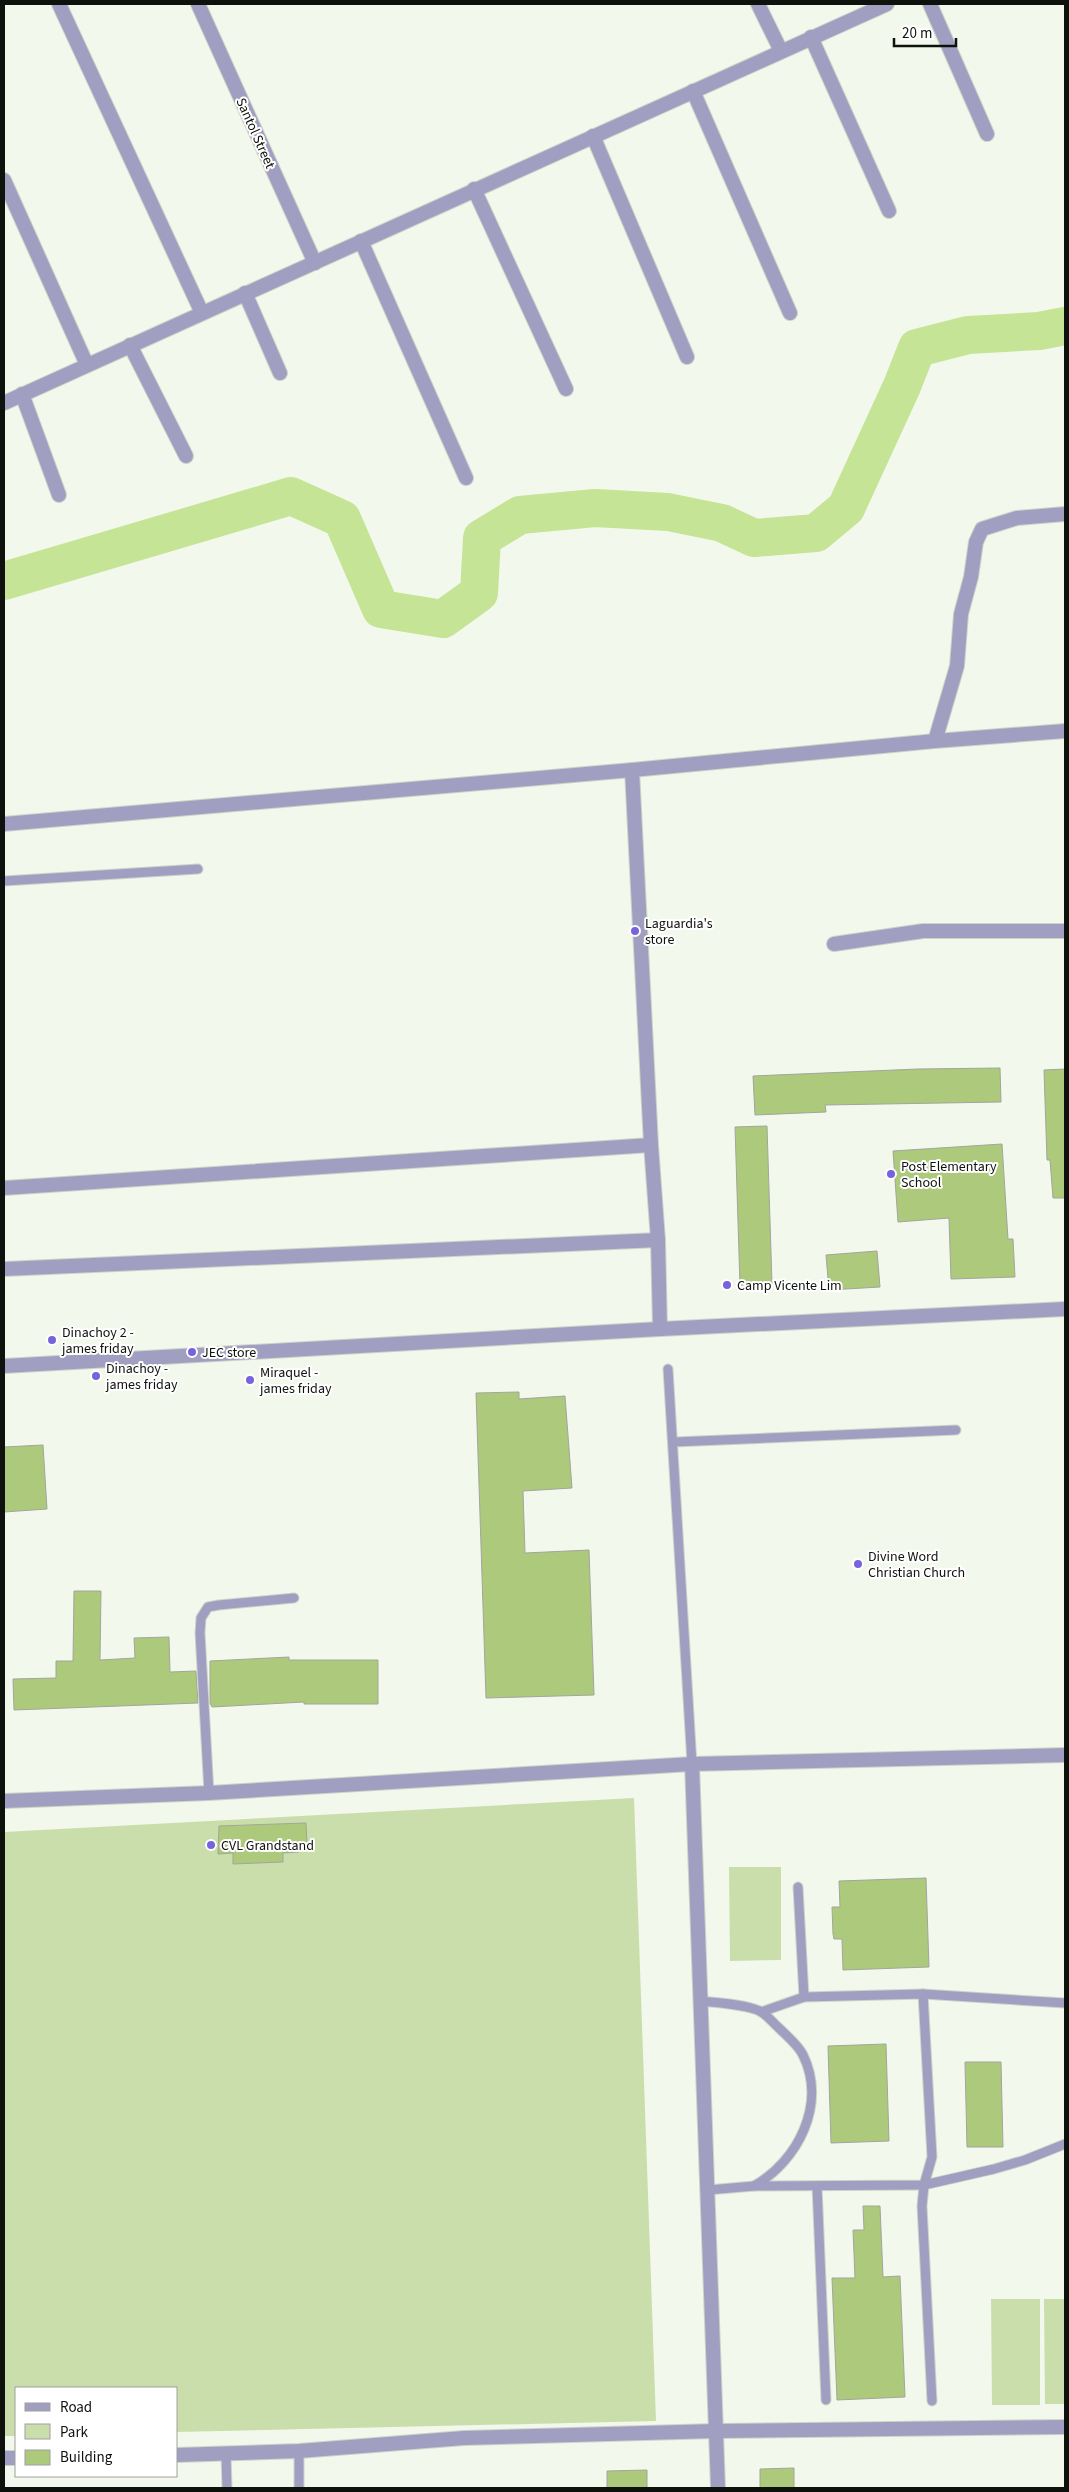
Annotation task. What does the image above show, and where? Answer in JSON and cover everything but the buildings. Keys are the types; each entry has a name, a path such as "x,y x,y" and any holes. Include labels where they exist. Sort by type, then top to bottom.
{"street":[{"path":"59,4 202,313"},
{"name":"Santol Street","path":"198,4 315,263"},
{"path":"758,4 781,51"},
{"path":"4,403 887,4"},
{"path":"930,4 987,134"},
{"path":"811,38 889,211"},
{"path":"693,91 790,313"},
{"path":"593,136 686,356"},
{"path":"4,180 87,365"},
{"path":"474,189 566,389"},
{"path":"361,241 466,478"},
{"path":"245,293 280,373"},
{"path":"130,345 186,456"},
{"path":"22,394 59,495"},
{"path":"935,740 957,666 961,614 971,577 976,542 982,529 1017,518 1065,514"},
{"path":"4,824 632,770 935,740 1065,731"},
{"path":"632,770 651,1145 658,1240 660,1329"},
{"path":"834,944 923,931 1065,931"},
{"path":"4,1188 651,1145"},
{"path":"4,1269 658,1240"},
{"path":"4,1366 660,1329 1065,1309"},
{"path":"4,1801 209,1793 692,1764 1065,1754"},
{"path":"692,1764 718,2488"},
{"path":"178,2454 299,2451 464,2438 716,2431 1065,2427"}],"lane":[{"path":"4,881 198,869"},
{"path":"668,1369 674,1442 692,1764"},
{"path":"674,1442 956,1430"},
{"path":"209,1793 200,1633 202,1618 208,1608 219,1605 294,1598"},
{"path":"798,1887 804,1997"},
{"path":"700,2001 761,2012 804,1997 923,1994 1065,2003"},
{"path":"923,1994 932,2157 924,2185 922,2206 932,2401"},
{"path":"754,2186 769,2178 792,2154 808,2118 810,2098 810,2076 803,2054 790,2038 761,2012"},
{"path":"708,2190 754,2186 924,2185 1025,2160 1065,2144"},
{"path":"817,2186 826,2400"},
{"path":"299,2451 300,2488"},
{"path":"226,2454 227,2488"}],"green space":[{"path":"634,1798 656,2421 178,2432 178,2387 15,2387 15,2436 4,2436 4,1832"},
{"path":"729,1867 781,1867 781,1960 730,1961"},
{"path":"991,2299 1040,2299 1040,2405 992,2405"},
{"path":"1044,2299 1065,2299 1065,2404 1045,2404"}],"waterway":[{"path":"4,581 291,496 342,519 381,609 443,619 479,593 482,538 520,515 595,508 668,512 722,523 754,538 816,533 846,508 902,386 917,348 968,335 1039,331 1065,326"}],"place":[{"name":"Laguardia's store","path":"635,931"},
{"name":"Post Elementary School","path":"891,1174"},
{"name":"Camp Vicente Lim","path":"727,1285"},
{"name":"Dinachoy 2 - james friday","path":"52,1340"},
{"name":"JEC store","path":"192,1352"},
{"name":"Dinachoy - james friday","path":"96,1376"},
{"name":"Miraquel - james friday","path":"250,1380"},
{"name":"Divine Word Christian Church","path":"858,1564"},
{"name":"CVL Grandstand","path":"211,1845"}]}
